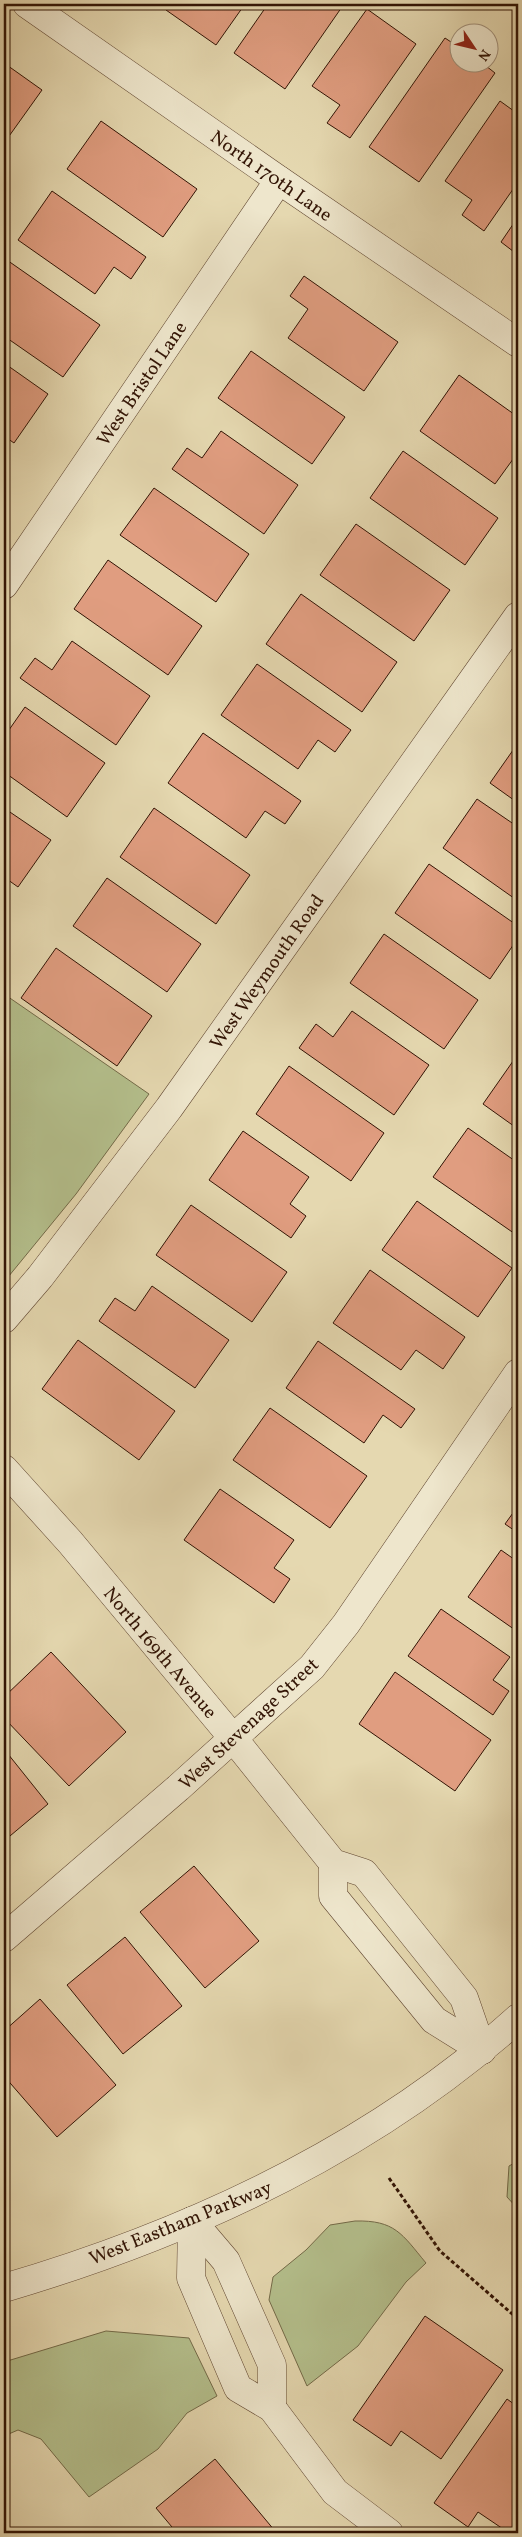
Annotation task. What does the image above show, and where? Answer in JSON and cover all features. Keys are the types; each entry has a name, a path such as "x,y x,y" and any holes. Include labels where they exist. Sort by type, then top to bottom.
{"street":[{"name":"North 170th Lane","path":"27,4 279,180 518,343"},
{"name":"West Bristol Lane","path":"4,585 279,180"},
{"name":"West Weymouth Road","path":"4,1319 40,1277 170,1108 518,616"},
{"name":"West Stevenage Street","path":"4,1938 312,1667 340,1631 518,1373"},
{"name":"North 169th Avenue","path":"4,1469 70,1542 233,1738 333,1863"},
{"path":"333,1863 364,1873 458,1990 464,1998 482,2050 434,2020 332,1896 333,1863"},
{"name":"West Eastham Parkway","path":"4,2288 53,2273 192,2221 263,2189 324,2158 393,2113 482,2050 518,2018"},
{"path":"192,2221 191,2278 238,2388 272,2408 335,2492 390,2533"},
{"path":"192,2221 226,2260 272,2365 272,2408"}],"path":[{"path":"389,2178 440,2250 518,2319"}],"green space":[{"path":"4,994 149,1094 76,1194 4,1282"},
{"path":"518,2161 518,2209 507,2197 509,2166"},
{"path":"369,2221 389,2226 404,2237 426,2263 406,2282 358,2346 307,2386 269,2300 273,2277 306,2250 330,2225"},
{"path":"106,2331 189,2338 217,2396 187,2413 158,2449 89,2497 41,2439 18,2430 4,2436 4,2362"}],"building":[{"path":"170,4 245,4 216,45 166,10"},
{"path":"268,4 344,4 285,89 234,53"},
{"path":"367,9 416,44 350,138 327,123 340,105 312,86"},
{"path":"445,38 450,41 450,72 495,73 419,182 369,147"},
{"path":"4,63 42,90 7,139 4,136"},
{"path":"500,101 518,114 518,182 484,231 462,215 472,200 445,181"},
{"path":"101,121 197,189 163,237 67,169"},
{"path":"52,191 146,257 131,279 114,267 95,294 18,240"},
{"path":"518,217 518,255 501,242"},
{"path":"4,258 100,325 63,377 4,336"},
{"path":"304,276 398,342 364,391 288,338 308,309 290,296"},
{"path":"251,351 345,417 312,464 218,398"},
{"path":"4,363 48,394 14,443 4,436"},
{"path":"459,375 518,417 518,456 516,455 495,484 420,431"},
{"path":"221,431 298,485 264,534 172,469 187,448 202,458"},
{"path":"403,451 498,518 465,565 370,498"},
{"path":"154,488 249,554 216,602 120,535"},
{"path":"356,524 450,590 414,641 320,575"},
{"path":"108,560 202,626 168,675 74,609"},
{"path":"301,594 397,662 362,712 266,644"},
{"path":"72,641 150,696 116,745 20,678 35,658 52,670"},
{"path":"257,664 351,730 335,752 318,740 298,769 221,715"},
{"path":"25,707 105,763 67,817 4,772 4,737"},
{"path":"203,733 301,801 285,824 265,811 246,838 168,783"},
{"path":"518,743 518,803 490,783"},
{"path":"477,799 518,827 518,901 443,848"},
{"path":"4,808 51,840 18,887 4,877"},
{"path":"154,808 250,875 216,924 120,857"},
{"path":"429,864 518,926 518,938 490,979 395,913"},
{"path":"107,878 201,944 167,992 73,926"},
{"path":"384,934 478,1000 444,1049 350,983"},
{"path":"56,948 152,1016 117,1066 21,998"},
{"path":"352,1011 429,1065 394,1115 299,1048 316,1024 333,1037"},
{"path":"518,1054 518,1129 483,1104"},
{"path":"289,1066 384,1133 351,1181 256,1114"},
{"path":"468,1128 518,1163 518,1236 433,1177"},
{"path":"243,1131 309,1177 290,1204 306,1216 291,1238 209,1180"},
{"path":"417,1201 512,1268 478,1317 382,1250"},
{"path":"191,1205 287,1272 252,1322 156,1255"},
{"path":"370,1270 465,1337 443,1369 416,1350 401,1370 333,1323"},
{"path":"152,1286 229,1340 195,1388 99,1321 115,1298 135,1311"},
{"path":"78,1340 175,1411 139,1460 42,1389"},
{"path":"318,1341 415,1409 401,1428 383,1415 364,1443 286,1388"},
{"path":"270,1408 367,1476 330,1528 233,1460"},
{"path":"220,1489 294,1540 274,1568 290,1579 274,1603 184,1540"},
{"path":"518,1506 518,1533 505,1524"},
{"path":"501,1550 518,1562 518,1632 468,1597"},
{"path":"441,1609 510,1657 493,1680 509,1691 493,1715 408,1656"},
{"path":"51,1652 126,1732 69,1786 4,1718 4,1697"},
{"path":"395,1672 491,1740 455,1791 359,1724"},
{"path":"4,1749 48,1804 4,1841"},
{"path":"194,1866 259,1941 205,1988 140,1912"},
{"path":"125,1937 182,2006 123,2054 67,1985"},
{"path":"40,1999 116,2085 57,2137 4,2076 4,2031"},
{"path":"425,2316 503,2370 441,2459 401,2431 391,2446 353,2420"},
{"path":"507,2399 518,2407 518,2533 509,2533 478,2512 468,2527 434,2503"},
{"path":"215,2459 275,2531 272,2533 177,2533 156,2508"}]}
